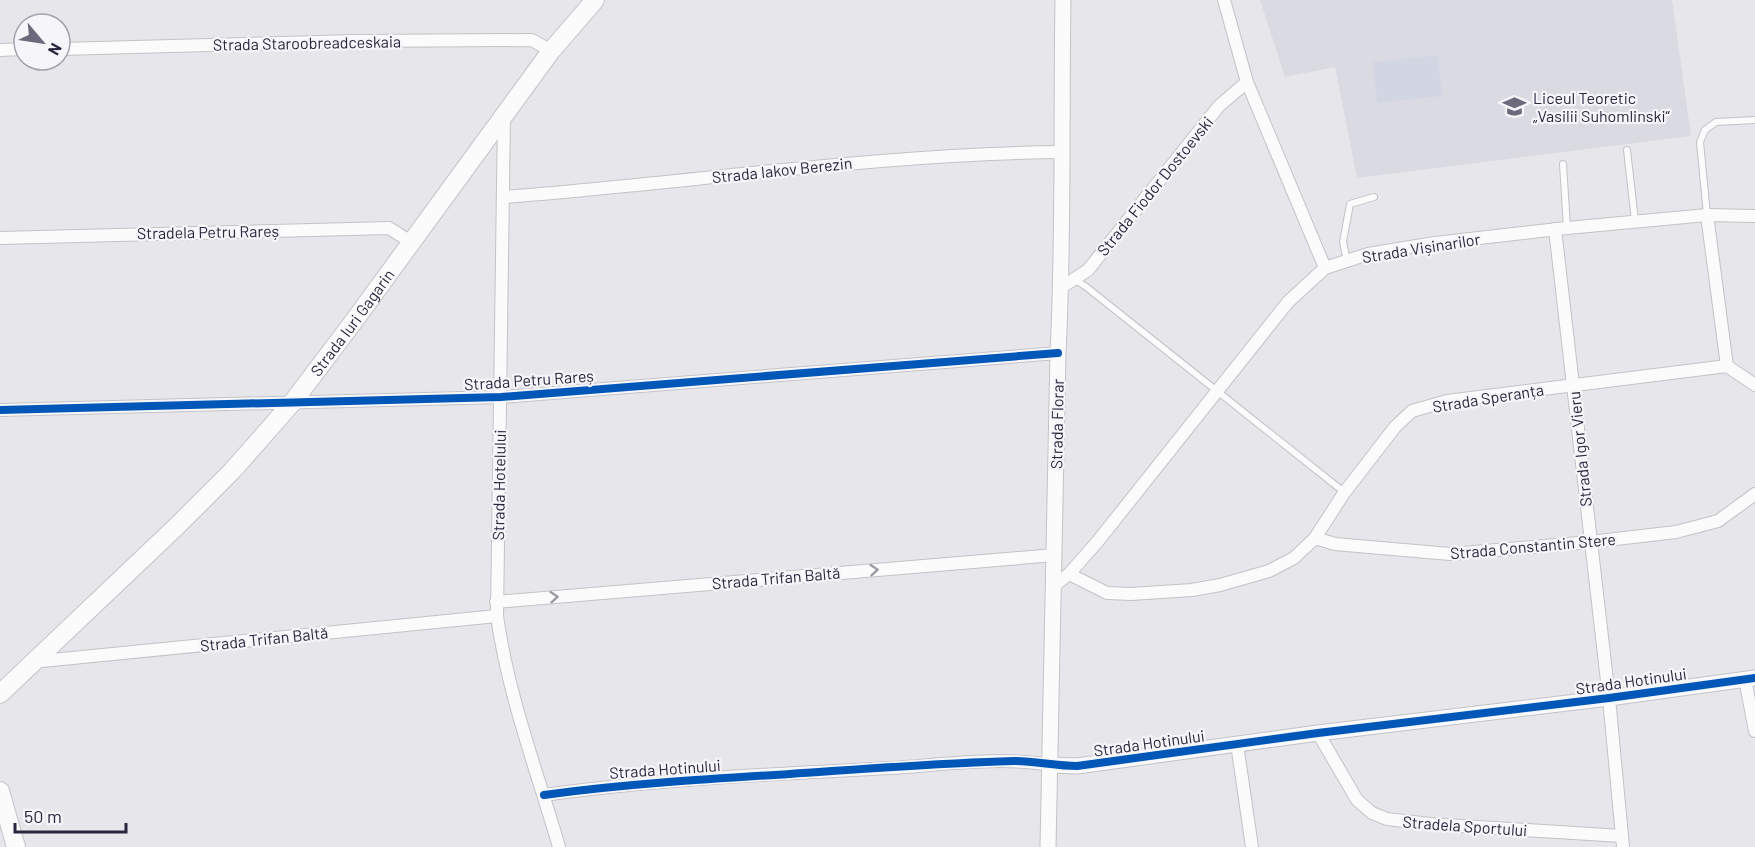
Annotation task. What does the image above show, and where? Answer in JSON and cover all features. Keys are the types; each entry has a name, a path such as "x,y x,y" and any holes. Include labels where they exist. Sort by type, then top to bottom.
{"main road":[{"name":"Strada Iuri Gagarin","path":"0,694 201,502 232,471 292,403 551,51 595,0"},
{"path":"0,791 16,847"}],"street":[{"name":"Strada Florar","path":"1048,847 1058,353 1068,283 1061,152 1063,0"},
{"path":"1224,0 1247,82 1325,268"},
{"name":"Strada Staroobreadceskaia","path":"72,49 355,41 532,40 551,51"},
{"name":"Strada Fiodor Dostoevski","path":"1068,283 1088,270 1219,106 1247,82"},
{"name":"Strada Hotelului","path":"504,114 497,616 504,659 559,847"},
{"name":"Strada Iakov Berezin","path":"503,197 611,189 741,173 903,158 1061,152"},
{"path":"1707,214 1726,366 1755,385"},
{"name":"Strada Vișinarilor","path":"1055,585 1069,574 1098,541 1288,302 1325,268 1368,254 1435,243 1707,214 1755,216"},
{"name":"Stradela Petru Rareș","path":"0,238 389,228 411,242"},
{"name":"Strada Igor Vieru","path":"1561,229 1573,386 1622,842"},
{"name":"Strada Petru Rareș","path":"0,410 501,397 1058,353"},
{"name":"Strada Speranța","path":"1315,538 1344,493 1395,427 1412,411 1447,401 1726,366"},
{"name":"Strada Constantin Stere","path":"1315,538 1335,544 1450,554 1590,542 1676,532 1718,520 1755,494"},
{"path":"1069,574 1107,593 1131,594 1192,590 1220,585 1269,571 1294,558 1315,538"},
{"name":"Strada Trifan Baltă","path":"496,602 1055,555"},
{"name":"Strada Trifan Baltă","path":"32,663 497,616"},
{"path":"1750,679 1755,731"},
{"name":"Strada Hotinului","path":"544,795 660,783 846,770 1016,761 1077,766 1318,733 1750,679"},
{"name":"Stradela Sportului","path":"1318,733 1357,800 1372,813 1387,819 1622,842"},
{"path":"1237,744 1252,847"}],"lane":[{"path":"1707,214 1700,142 1705,130 1716,122 1755,120"},
{"path":"1627,150 1635,222"},
{"path":"1561,229 1563,164"},
{"path":"1347,261 1342,242 1350,204 1374,197"},
{"path":"1068,283 1085,286 1344,493"}],"shaded area":[{"name":"Liceul Teoretic „Vasilii Suhomlinski“","path":"1260,0 1672,0 1691,136 1357,178 1335,67 1285,77"},
{"path":"1438,55 1442,96 1377,103 1373,62"}],"cycle path":[{"path":"0,410 501,397 1058,353"},
{"path":"544,795 667,782 930,765 1014,761 1077,766 1755,678"}],"place":[{"name":"Liceul Teoretic „Vasilii Suhomlinski“","path":"1515,107"}]}
